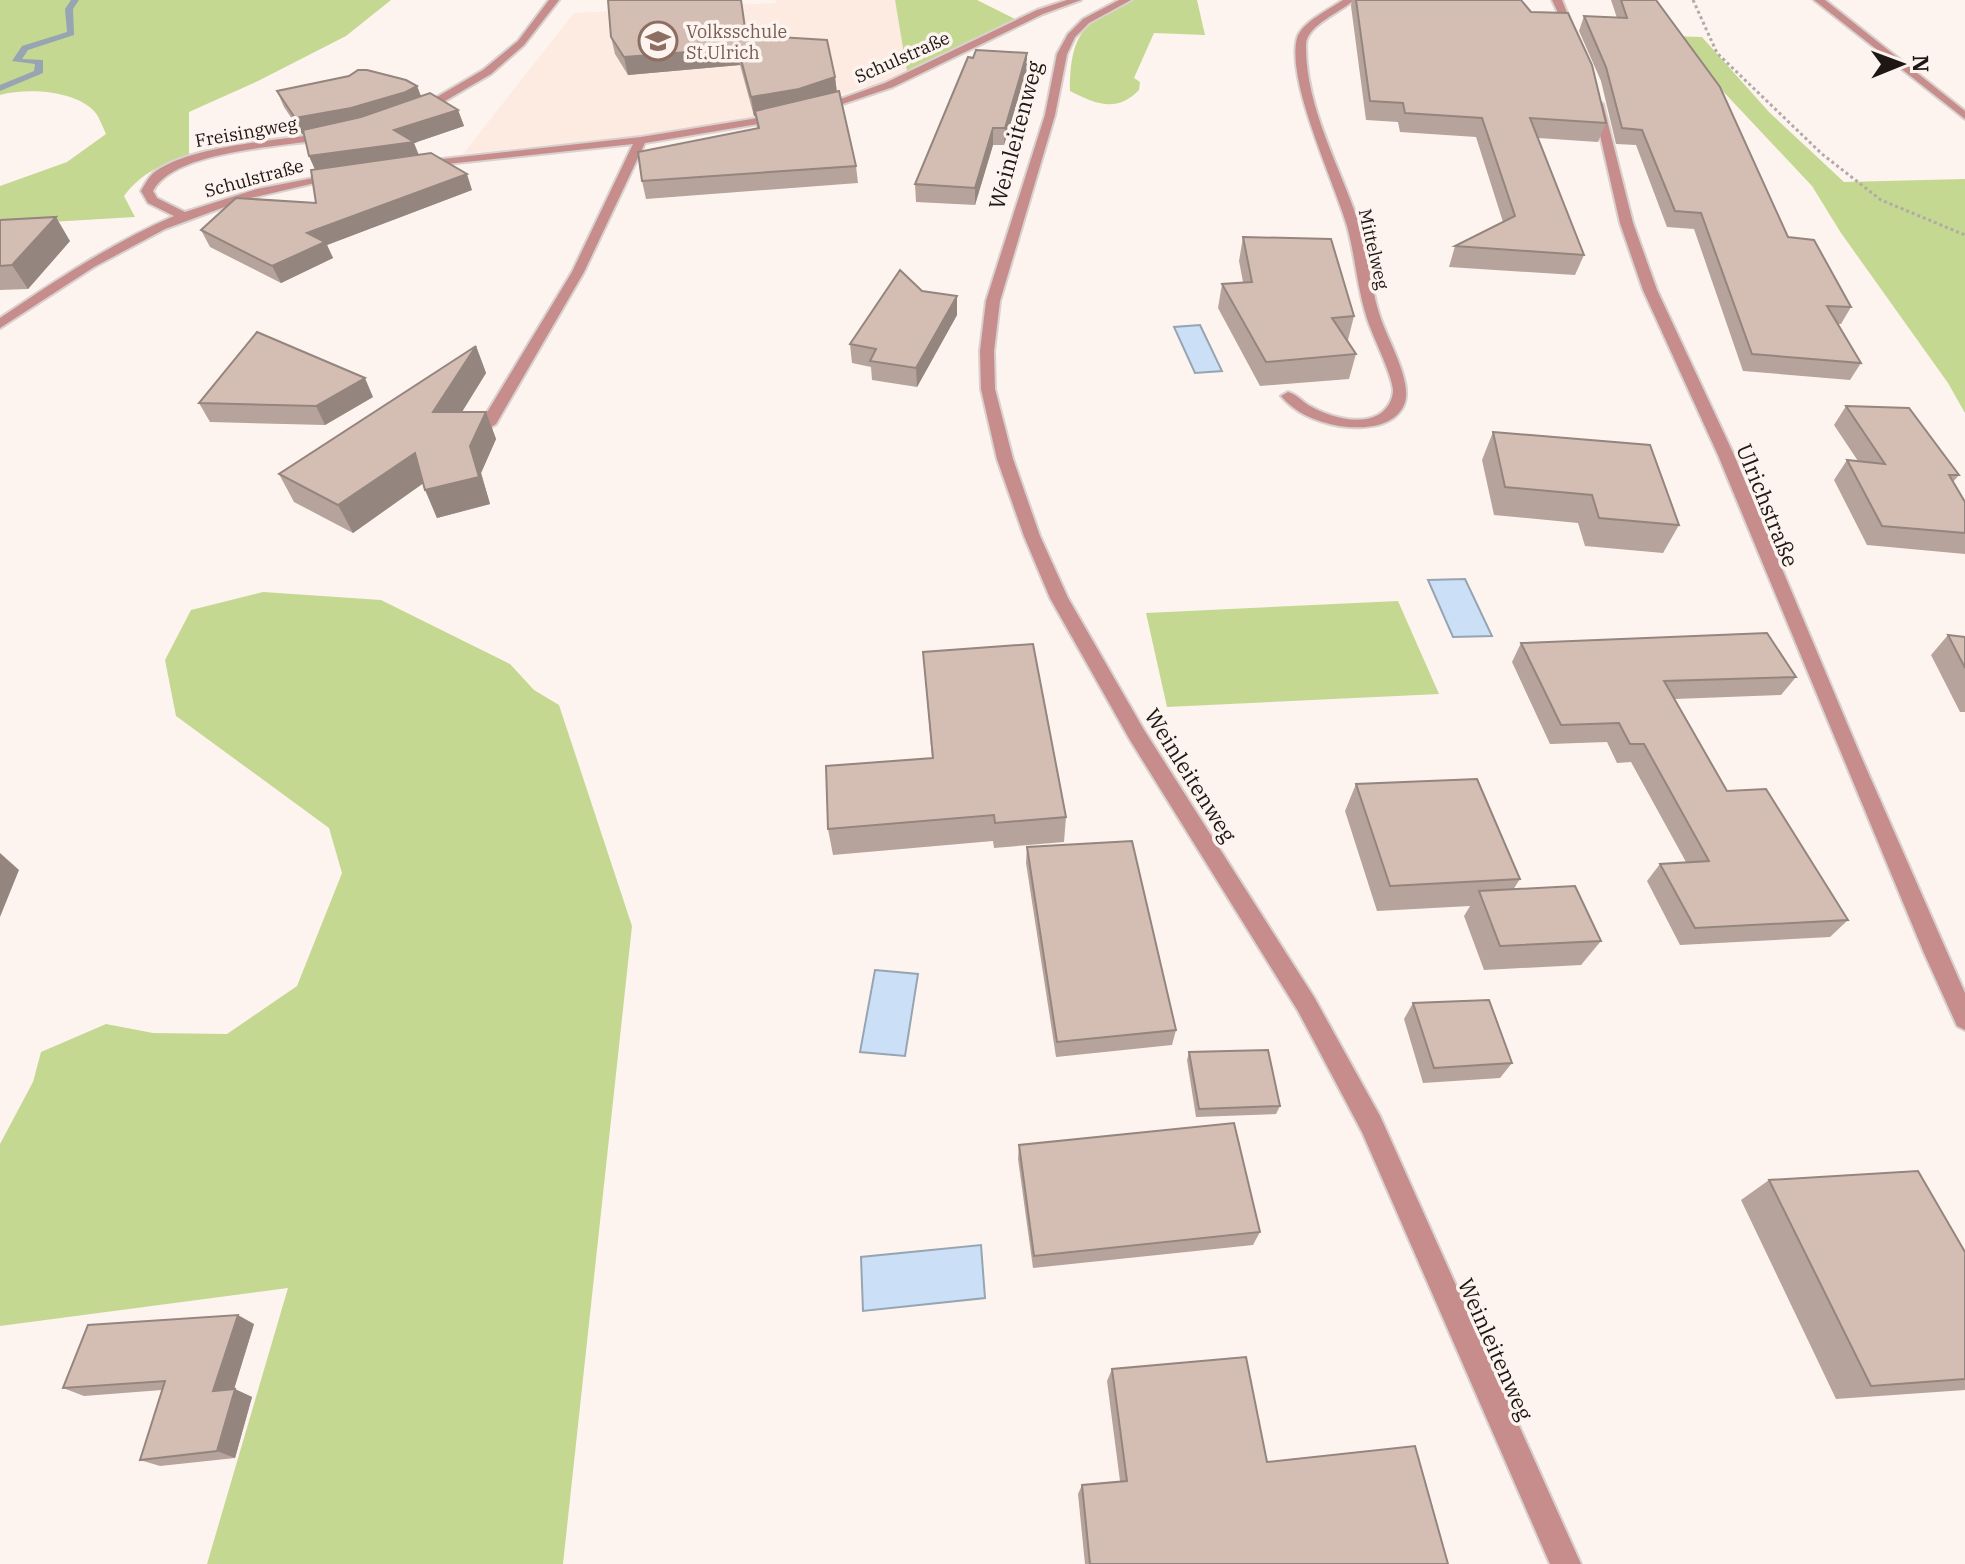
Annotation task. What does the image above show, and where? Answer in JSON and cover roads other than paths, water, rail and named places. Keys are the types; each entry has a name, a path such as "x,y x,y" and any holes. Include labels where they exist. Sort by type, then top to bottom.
{"street":[{"path":"403,118 458,91 487,72 532,32 554,0"},
{"name":"Schulstraße","path":"805,112 889,85 1040,12 1076,0"},
{"name":"Weinleitenweg","path":"1126,0 1086,21 1071,36 1062,54 1050,115 993,301 987,351 988,389 1005,459 1032,536 1059,598 1137,735 1306,1004 1371,1124 1566,1564"},
{"name":"Mittelweg","path":"1288,396 1296,406 1319,418 1349,423 1382,419 1394,413 1400,404 1400,389 1364,288 1353,226 1321,140 1305,81 1301,41 1305,31 1349,0"},
{"path":"1557,0 1579,47"},
{"path":"1819,0 1965,116"},
{"name":"Ulrichstraße","path":"1593,82 1623,212 1639,262 1690,382 1737,480 1777,583 1965,1019"},
{"path":"409,165 641,140 790,115"},
{"name":"Freisingweg","path":"183,216 152,200 147,191 152,180 164,170 204,157 349,132"},
{"path":"488,424 578,272 641,140"},
{"name":"Schulstraße","path":"0,324 116,250 183,216 272,188 353,174"}],"water":[{"path":"1200,325 1222,371 1195,373 1174,327"},
{"path":"1465,579 1492,636 1453,637 1428,580"},
{"path":"875,970 918,974 905,1056 860,1052"},
{"path":"981,1245 985,1298 863,1311 861,1257"}],"waterway":[{"path":"0,88 38,73 40,62 16,61 25,48 71,33 69,9 75,0"}],"place":[{"name":"Volksschule St.Ulrich","path":"658,41"}]}
